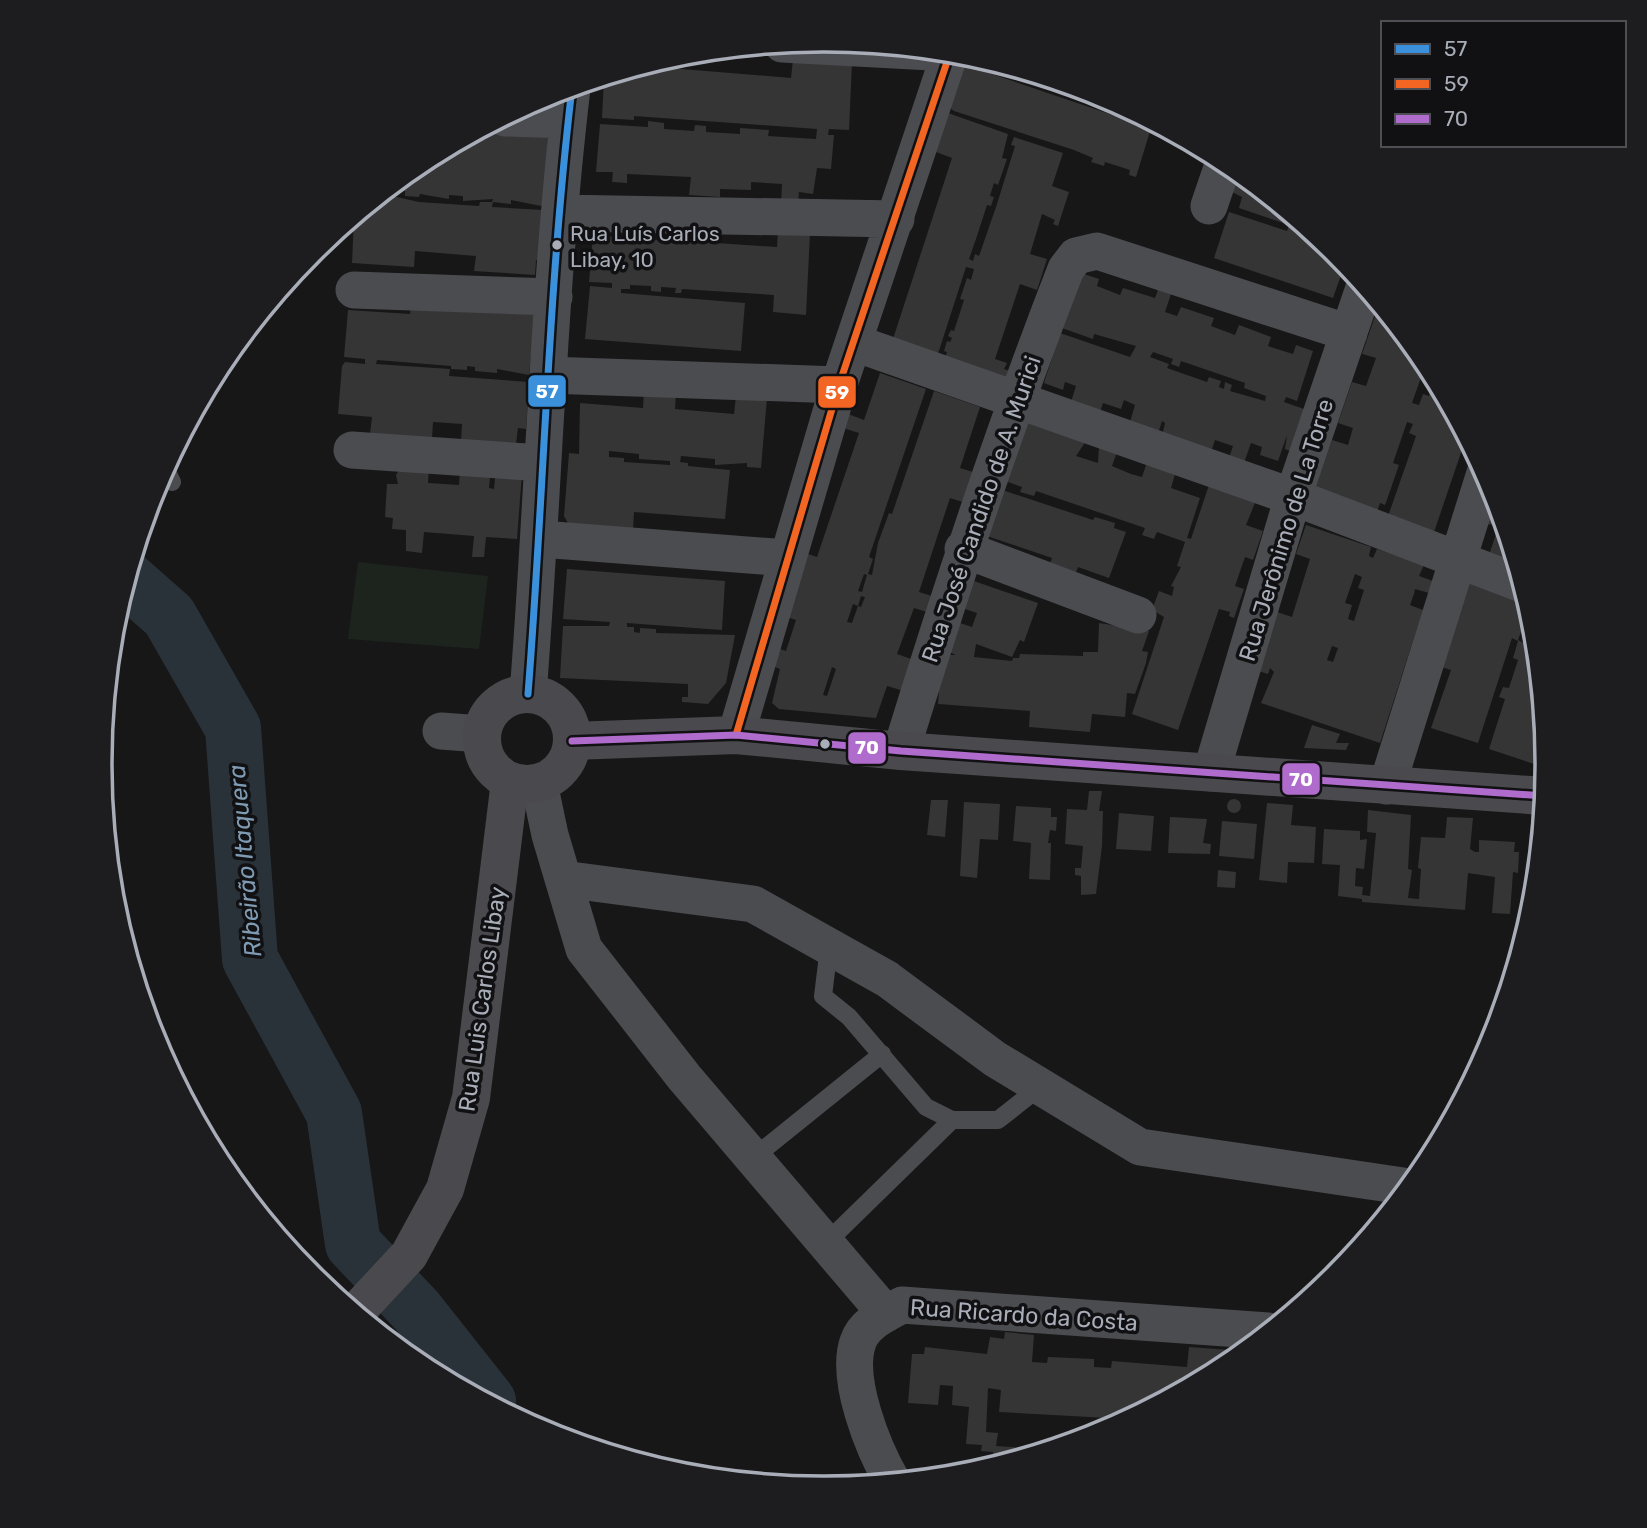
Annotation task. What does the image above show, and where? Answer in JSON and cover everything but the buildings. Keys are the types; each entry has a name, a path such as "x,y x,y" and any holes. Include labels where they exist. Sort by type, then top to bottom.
{"street":[{"path":"736,735 839,385 947,64"},
{"path":"528,694 541,539 542,463 548,375 570,104 546,109"},
{"path":"1209,206 1220,173"},
{"path":"561,213 896,219"},
{"name":"Rua José Candido de A. Murici","path":"901,751 964,550 1015,400 1066,269 1076,256 1097,251 1349,333"},
{"path":"354,290 554,297"},
{"name":"Rua Jerônimo de La Torre","path":"1211,773 1293,497 1361,298"},
{"path":"855,343 1293,497 1511,580"},
{"path":"548,375 839,385"},
{"path":"352,450 542,463"},
{"path":"1387,786 1480,489"},
{"path":"541,539 787,558"},
{"path":"964,550 1138,615"},
{"path":"525,782 563,767 572,741 567,720 555,703 528,694 512,697 497,705 482,734 483,748 489,762 525,782 563,879 584,949 753,1158 886,1314"},
{"path":"441,731 482,734"},
{"path":"572,741 736,735 901,751 1534,795"},
{"name":"Rua Luis Carlos Libay","path":"362,1305 409,1255 445,1189 471,1098 525,782"},
{"path":"563,879 753,904 887,979 995,1059 1140,1147 1397,1185"},
{"name":"Rua Ricardo da Costa","path":"887,1472 853,1379 858,1341 872,1322 902,1305 1254,1330"}],"lane":[{"path":"829,947 823,996 849,1017 926,1107 952,1120 998,1120 1041,1086"},
{"path":"753,1158 882,1055"},
{"path":"826,1243 952,1120"}],"shaded area":[{"path":"358,562 488,576 479,649 348,639"}],"waterway":[{"name":"Ribeirão Itaquera","path":"135,586 169,616 233,728 250,959 334,1113 353,1244 416,1310 474,1383"}],"transit line":[{"name":"59","path":"736,735 839,385 946,64"},
{"name":"57","path":"528,694 557,239 571,99"},
{"name":"70","path":"572,741 736,735 901,751 1534,795"}],"place":[{"name":"Rua Luís Carlos Libay, 10","path":"557,245"}]}
